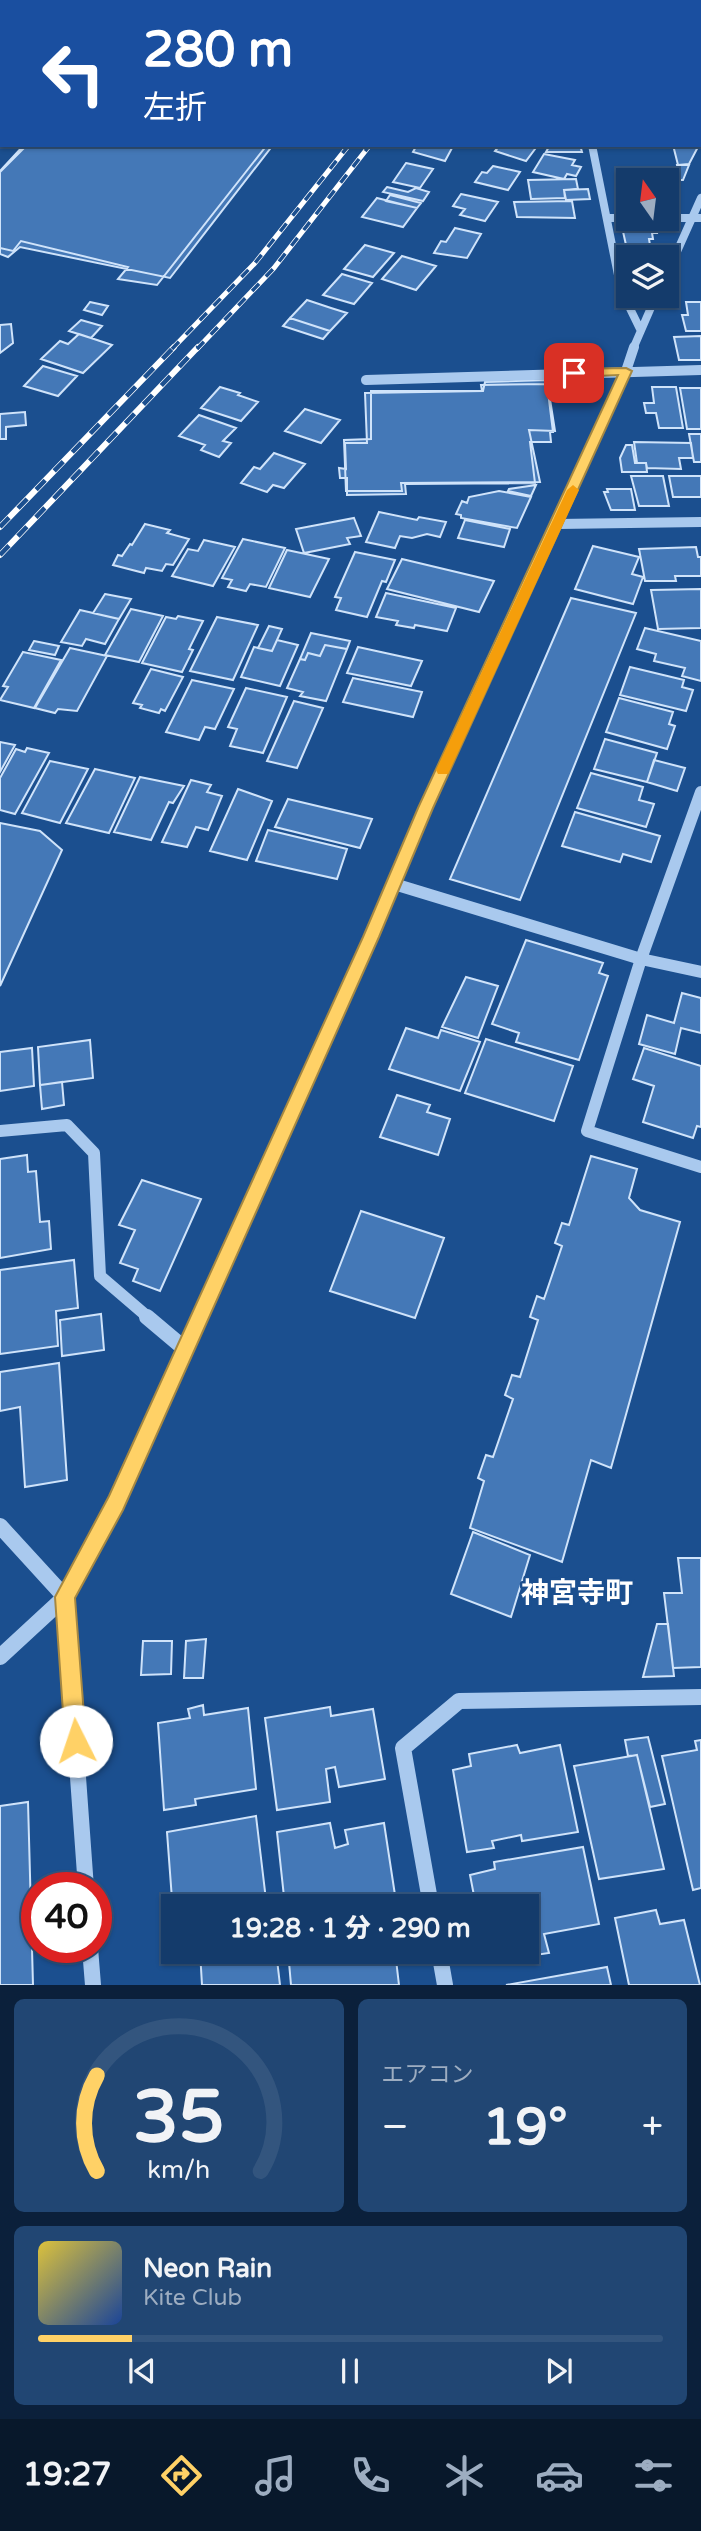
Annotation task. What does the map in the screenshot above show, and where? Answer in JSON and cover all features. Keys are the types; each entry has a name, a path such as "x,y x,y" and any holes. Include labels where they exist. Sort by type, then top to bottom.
{"street":[{"path":"592,147 621,290 640,329"},
{"path":"679,252 697,218 701,198"},
{"path":"608,218 616,218"},
{"path":"679,218 697,218"},
{"path":"0,1657 65,1597 116,1503 394,884 425,808 558,524 626,371 650,308"},
{"path":"366,380 701,370"},
{"path":"558,524 701,522"},
{"path":"701,792 698,809 641,959 587,1131 701,1167"},
{"path":"394,884 641,959 701,972"},
{"path":"0,1131 68,1125 94,1153 100,1276 185,1349"},
{"path":"0,1526 65,1597 85,1872"},
{"path":"429,1894 402,1748 459,1700 701,1697"},
{"path":"91,1963 93,1985"},
{"path":"441,1964 445,1985"}],"building":[{"path":"22,147 265,147 157,285 118,279 128,267 21,241 13,251 0,248 0,171"},
{"path":"25,147 271,147 170,278 20,247 8,257 0,254 0,172"},
{"path":"416,147 452,148 445,161 413,152"},
{"path":"498,147 536,147 526,161 495,151"},
{"path":"549,147 581,147 582,152 546,152"},
{"path":"674,147 698,147 689,164 678,165"},
{"path":"544,154 575,160 572,165 581,167 576,176 567,174 564,179 533,172"},
{"path":"406,163 433,169 420,188 393,182"},
{"path":"677,165 689,165 683,180 680,180"},
{"path":"493,166 520,172 508,190 475,182 482,172 487,173"},
{"path":"576,179 578,189 564,190 565,198 531,199 528,180"},
{"path":"387,187 408,192 416,188 429,192 423,201 383,192"},
{"path":"588,189 590,199 566,200 564,190"},
{"path":"461,194 498,202 485,221 460,215 465,209 453,206"},
{"path":"390,195 421,203 417,208 386,201"},
{"path":"377,198 417,208 403,227 362,217"},
{"path":"572,201 575,218 517,217 514,202"},
{"path":"455,228 481,234 467,258 434,253 441,241 446,242"},
{"path":"623,231 657,231 652,233 653,239 649,239 650,245 626,245"},
{"path":"365,245 394,253 373,277 344,269"},
{"path":"402,256 436,266 416,290 382,279"},
{"path":"342,274 372,283 354,304 323,295"},
{"path":"307,300 347,313 330,331 290,318"},
{"path":"90,302 108,306 102,315 84,310"},
{"path":"686,302 701,302 701,331 686,331 682,315 688,315"},
{"path":"290,318 330,331 323,339 283,326"},
{"path":"81,320 102,326 91,338 69,331"},
{"path":"11,324 13,343 0,353 0,325"},
{"path":"79,334 112,345 83,373 41,359 60,341 68,344"},
{"path":"701,336 701,360 679,360 674,337"},
{"path":"43,366 77,376 58,396 24,386"},
{"path":"547,380 555,431 529,430 540,482 401,483 402,491 346,491 344,440 371,439 371,391 483,391 485,382"},
{"path":"547,384 553,432 550,432 551,442 530,442 535,483 405,484 406,494 347,495 347,478 340,478 339,468 346,469 345,443 367,443 365,393 482,391 481,385"},
{"path":"220,387 258,402 241,421 201,408"},
{"path":"652,387 676,387 683,428 659,428 656,413 646,413 644,403 654,403"},
{"path":"680,388 701,388 701,429 687,429"},
{"path":"305,409 340,420 321,443 285,431"},
{"path":"25,412 26,425 6,427 6,439 0,439 0,414"},
{"path":"199,415 236,428 223,441 231,443 219,457 201,450 205,445 179,436"},
{"path":"689,434 701,434 701,462 694,462"},
{"path":"634,442 691,443 693,458 679,458 681,469 647,468 646,463 637,463"},
{"path":"626,445 632,445 635,463 646,463 647,472 622,472 620,458"},
{"path":"274,453 305,464 284,488 273,485 267,492 241,483 254,467 260,469"},
{"path":"631,476 663,476 669,506 639,506"},
{"path":"669,476 701,476 701,497 673,497"},
{"path":"536,485 531,496 508,491 509,489"},
{"path":"607,489 631,489 635,510 611,510 604,492 608,492"},
{"path":"499,491 531,497 517,528 461,518 461,515 456,514 462,501 467,503 469,497"},
{"path":"379,512 417,520 419,517 446,522 440,537 427,534 412,538 400,536 395,548 366,542"},
{"path":"354,518 361,536 347,538 350,544 304,553 296,529"},
{"path":"465,520 510,529 504,547 458,538"},
{"path":"145,524 170,530 167,533 189,539 173,565 166,564 162,571 146,568 144,573 113,565 118,555 122,556 130,544 132,545"},
{"path":"243,539 285,548 266,587 250,584 246,591 228,587 232,580 222,578"},
{"path":"204,540 235,547 213,586 172,576 188,549 198,551"},
{"path":"593,546 639,557 632,574 643,577 633,604 575,589"},
{"path":"696,547 698,557 701,557 701,576 675,576 676,581 645,581 639,549"},
{"path":"287,550 329,559 310,597 269,588"},
{"path":"355,552 395,560 386,582 382,581 367,617 336,610 341,598 335,597"},
{"path":"402,559 494,581 479,612 387,589"},
{"path":"701,589 701,628 658,629 651,590"},
{"path":"386,593 456,608 447,631 415,625 414,628 396,625 398,621 376,617"},
{"path":"105,594 131,599 119,619 93,613"},
{"path":"571,598 636,613 520,900 450,879"},
{"path":"131,609 163,616 139,662 105,655"},
{"path":"80,610 119,619 105,644 86,639 82,646 61,642"},
{"path":"178,616 203,621 189,649 193,650 182,672 142,663 166,617 176,619"},
{"path":"217,617 258,625 233,680 190,671"},
{"path":"269,626 282,629 272,651 258,648"},
{"path":"645,628 701,641 701,681 682,676 685,668 654,661 656,654 637,649"},
{"path":"311,633 350,641 347,649 325,645 320,656 308,653 305,660 300,659"},
{"path":"277,640 298,645 280,686 241,677 254,647 272,651"},
{"path":"34,641 59,646 55,655 29,650"},
{"path":"325,645 347,649 326,701 300,696 303,692 287,688 300,659 305,660 308,653 320,656"},
{"path":"358,647 422,661 411,686 347,673"},
{"path":"70,648 107,656 77,711 58,709 55,713 35,708"},
{"path":"23,652 61,660 34,708 0,700 8,687 3,686"},
{"path":"630,667 684,680 682,687 693,690 686,711 620,695"},
{"path":"151,669 183,677 165,711 161,709 159,713 140,708 142,705 133,703"},
{"path":"353,678 422,692 413,717 343,702"},
{"path":"192,680 234,689 215,729 205,727 199,740 166,732"},
{"path":"246,688 287,697 263,753 230,746 237,729 228,727"},
{"path":"619,698 673,712 669,724 675,726 667,749 606,732"},
{"path":"294,701 323,708 297,768 267,761"},
{"path":"605,739 657,753 647,782 594,769"},
{"path":"0,742 15,745 0,772"},
{"path":"27,748 49,753 15,814 0,810 0,778 16,749 25,752"},
{"path":"654,760 685,768 677,791 647,782"},
{"path":"50,761 88,769 60,823 22,813"},
{"path":"95,769 135,778 109,833 66,823"},
{"path":"591,773 643,787 639,800 654,804 646,827 577,808"},
{"path":"140,777 184,786 173,803 169,802 151,840 114,832"},
{"path":"191,780 211,785 207,792 222,796 208,830 196,827 187,847 162,842"},
{"path":"238,789 272,801 247,860 210,851"},
{"path":"288,799 372,819 360,848 275,827"},
{"path":"575,812 660,836 651,862 623,854 620,862 562,846"},
{"path":"0,823 40,831 62,850 0,986"},
{"path":"268,830 347,849 337,879 256,861"},
{"path":"526,940 603,963 599,973 608,976 579,1060 516,1042 519,1033 492,1024"},
{"path":"466,977 498,986 478,1038 442,1027"},
{"path":"682,993 701,998 701,1033 681,1028 675,1054 639,1044 647,1015 674,1023"},
{"path":"406,1028 438,1038 441,1030 480,1042 460,1091 389,1069"},
{"path":"486,1039 573,1066 554,1121 465,1093"},
{"path":"90,1040 93,1078 40,1085 38,1047"},
{"path":"32,1048 34,1086 0,1091 0,1052"},
{"path":"644,1048 701,1066 701,1127 697,1126 693,1138 643,1122 654,1086 633,1079"},
{"path":"62,1082 64,1105 42,1109 40,1085"},
{"path":"397,1095 430,1105 427,1112 450,1119 438,1155 380,1137"},
{"path":"27,1155 28,1172 36,1171 40,1222 49,1221 51,1249 0,1258 0,1159"},
{"path":"591,1156 637,1169 629,1198 640,1210 680,1222 611,1468 591,1460 562,1562 470,1528 484,1481 478,1478 486,1455 493,1457 513,1399 505,1395 512,1375 520,1377 538,1320 530,1317 537,1296 544,1299 562,1246 555,1243 562,1223 569,1225"},
{"path":"142,1180 201,1199 160,1291 133,1281 138,1269 120,1263 135,1230 119,1225"},
{"path":"361,1211 444,1238 415,1318 330,1291"},
{"path":"74,1260 78,1308 56,1311 58,1346 0,1354 0,1270"},
{"path":"101,1314 104,1350 62,1356 60,1320"},
{"path":"59,1363 67,1480 25,1487 20,1407 0,1411 0,1372"},
{"path":"473,1532 530,1555 511,1617 451,1594"},
{"path":"678,1558 701,1558 701,1667 673,1668 664,1593 682,1593"},
{"path":"657,1624 668,1624 674,1676 643,1677"},
{"path":"206,1639 203,1678 184,1678 186,1641"},
{"path":"143,1641 172,1641 171,1674 141,1675"},
{"path":"203,1705 204,1715 248,1708 256,1789 195,1799 196,1805 164,1810 158,1723 190,1718 188,1709"},
{"path":"330,1707 331,1716 373,1709 385,1779 339,1787 335,1767 326,1769 330,1802 277,1810 265,1718"},
{"path":"648,1737 665,1804 650,1807 637,1755 628,1756 625,1740"},
{"path":"701,1740 701,1888 693,1890 662,1756 697,1750 695,1741"},
{"path":"517,1745 520,1753 560,1745 578,1832 522,1841 521,1835 492,1841 494,1848 467,1852 453,1770 471,1766 469,1754"},
{"path":"637,1755 664,1869 599,1879 574,1766"},
{"path":"28,1802 30,1872 21,1872 21,1963 32,1963 33,1985 0,1985 0,1806"},
{"path":"256,1816 265,1894 172,1894 167,1832"},
{"path":"330,1823 335,1848 348,1844 345,1830 384,1823 395,1894 284,1894 277,1832"},
{"path":"583,1847 599,1924 544,1934 549,1953 539,1954 539,1894 474,1894 470,1875 495,1869 494,1862"},
{"path":"656,1910 660,1924 684,1920 700,1985 629,1985 615,1918"},
{"path":"201,1964 278,1964 280,1985 202,1985"},
{"path":"289,1964 397,1964 399,1985 291,1985"},
{"path":"607,1967 611,1985 506,1985"}],"railway":[{"path":"172,349 255,263 347,147"},
{"path":"197,349 274,268 368,147"},
{"path":"0,527 174,347"},
{"path":"0,555 198,347"}],"slow traffic":[{"path":"443,770 573,490"}],"district":[{"name":"神宮寺町","path":"577,1592"}],"route":[{"path":"76,1741 65,1597 116,1503 371,937 425,808 558,524 626,371 574,373"}]}
